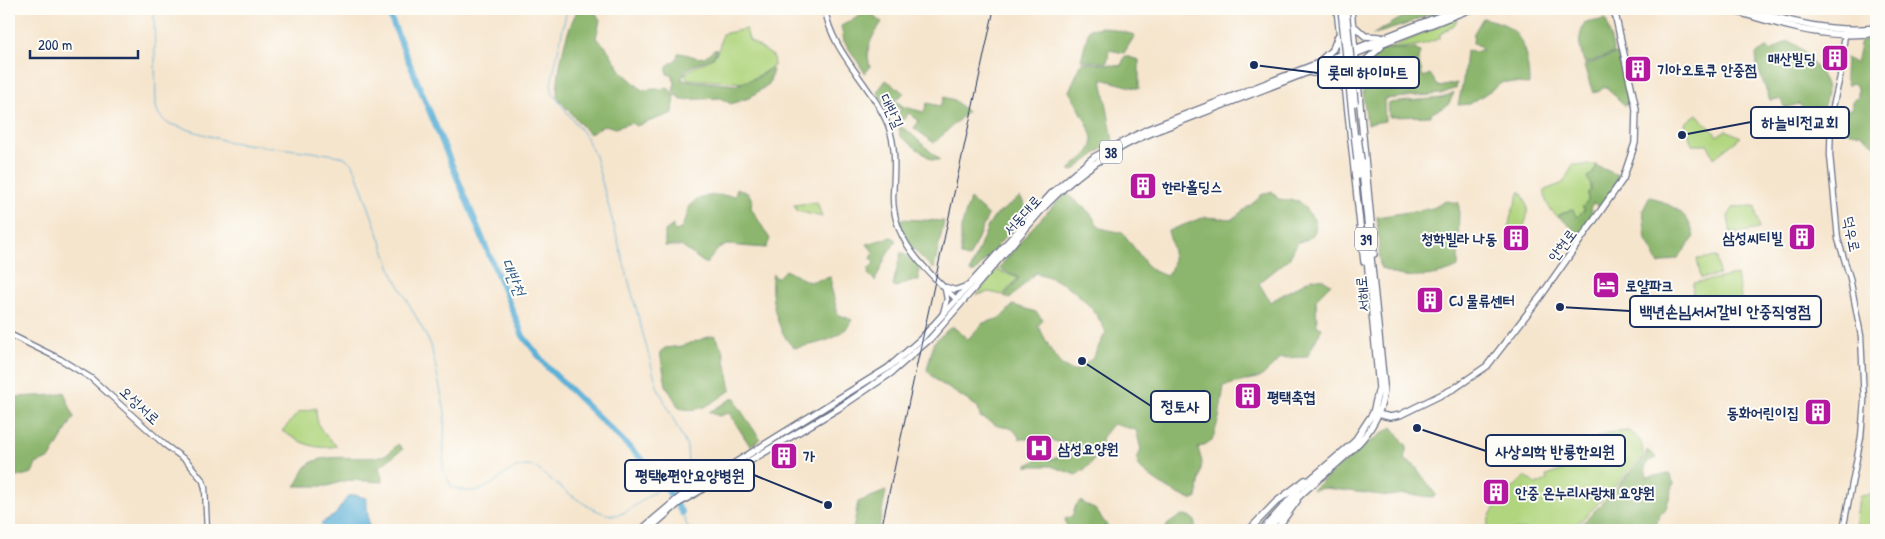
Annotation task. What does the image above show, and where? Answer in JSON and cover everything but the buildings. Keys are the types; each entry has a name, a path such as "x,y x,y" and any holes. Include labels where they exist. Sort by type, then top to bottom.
{"main road":[{"path":"1337,9 1371,319"},
{"name":"서해로","path":"1267,530 1302,493 1360,444 1376,414 1384,385 1341,9"},
{"name":"서해로","path":"1262,530 1284,503 1354,442 1376,414 1379,388 1371,319 1346,9"},
{"path":"1351,9 1376,268 1375,296"},
{"name":"서동대로","path":"1391,38 1458,9"},
{"name":"서동대로","path":"641,530 678,501 888,368 960,301 972,283 1052,192 1094,157 1148,128 1317,63 1355,52 1471,9"},
{"name":"안현로","path":"1376,414 1390,417 1402,414 1454,388 1487,366 1541,296 1623,179 1635,143 1636,109 1614,9"},
{"path":"1728,9 1806,32 1876,33"},
{"path":"1746,9 1796,24 1845,33 1876,28"},
{"path":"1352,24 1359,33 1367,37 1391,38"},
{"path":"1317,63 1333,49 1340,31"},
{"path":"1358,82 1363,65 1368,57 1391,38"},
{"name":"서동대로","path":"678,501 866,391 891,373 931,338 960,301 1052,200 1098,160 1136,139 1307,73 1342,56"},
{"path":"1307,73 1333,75 1340,81 1346,92"},
{"path":"1249,530 1291,489 1313,476"},
{"path":"1276,530 1302,493"},
{"name":"서동대로","path":"648,530 672,506"}],"street":[{"name":"대반길","path":"825,9 833,33 888,126 894,152 895,216 902,237 917,260 960,301"},
{"name":"덕우로","path":"1843,530 1859,446 1864,401 1861,336 1850,278 1838,239 1830,156 1831,116 1840,77 1845,33"},
{"path":"941,318 947,302 945,287 957,289 972,283"},
{"name":"오성서로","path":"9,334 88,375 158,439 187,461 203,481 207,530"}],"green space":[{"path":"873,9 875,18 882,22 870,43 868,54 870,67 865,73 844,41 841,26"},
{"path":"1435,9 1443,9 1404,25 1372,35 1401,18"},
{"path":"594,10 600,20 596,38 606,47 622,72 642,90 668,88 675,95 673,113 636,126 631,123 615,128 605,125 589,134 557,97 562,53 572,21 577,11"},
{"path":"1457,18 1455,25 1440,34 1440,38 1414,46 1388,49"},
{"path":"1483,18 1504,24 1515,33 1525,53 1529,84 1503,82 1470,104 1458,105 1466,51 1482,50 1480,46 1473,43 1474,33"},
{"path":"1606,19 1614,53 1585,64 1580,43 1585,23"},
{"path":"1103,27 1135,35 1124,53 1109,50 1107,63 1081,60 1089,29"},
{"path":"746,29 749,40 773,56 774,66 746,83 687,79 685,74 709,60 717,52 722,34"},
{"path":"1876,39 1876,146 1861,134 1847,131 1847,110 1851,109 1854,99 1858,99 1858,87 1853,83 1848,85 1845,77 1846,58 1856,63 1861,40"},
{"path":"1788,41 1805,54 1826,83 1825,101 1822,111 1815,122 1799,104 1785,108 1780,99 1770,100 1757,66 1756,54 1768,47 1771,51"},
{"path":"714,49 717,50 713,57 694,65 686,71 682,80 736,85 758,77 771,68 773,70 769,84 749,98 731,104 720,98 681,100 673,91 675,83 672,75 667,74 667,66 677,59 678,53 701,58"},
{"path":"1384,49 1415,49 1420,52 1418,59 1423,77 1430,74 1439,87 1457,83 1456,88 1441,94 1384,99 1385,121 1367,124 1363,92 1365,73 1368,64"},
{"path":"1617,53 1628,99 1625,106 1606,87 1593,93 1584,66"},
{"path":"1125,56 1139,60 1139,89 1102,79 1113,141 1073,171 1069,170 1087,154 1092,142 1089,127 1069,91 1082,62 1121,66"},
{"path":"886,80 904,93 886,107 877,92"},
{"path":"1454,93 1448,105 1432,113 1431,116 1389,117 1388,103 1441,98"},
{"path":"944,97 954,100 967,112 934,143 914,128 919,121 909,113 903,120 897,115 901,110 893,104 896,101 904,107 924,112 927,103 940,106"},
{"path":"1697,114 1717,136 1726,130 1741,137 1714,158 1708,145 1692,145 1685,123"},
{"path":"899,126 908,131 940,160 932,160 900,136"},
{"path":"1573,165 1597,165 1593,174 1587,177 1591,185 1591,191 1588,192 1588,201 1582,207 1585,209 1577,217 1572,209 1557,216 1548,204 1545,190 1563,183"},
{"path":"1597,166 1620,176 1601,208 1594,203 1591,205 1593,220 1582,236 1558,216 1572,209 1577,217 1585,209 1582,207 1588,201 1588,192 1591,191 1591,185 1587,177 1593,174"},
{"path":"737,188 749,194 752,200 751,208 770,239 766,248 727,245 719,248 706,264 681,246 665,246 665,231 673,225 673,229 676,231 681,229 688,213 688,207 693,202 710,196 735,196"},
{"path":"1272,191 1278,199 1299,201 1313,218 1315,229 1312,236 1298,242 1289,259 1259,283 1270,302 1312,278 1323,279 1331,284 1316,299 1317,326 1322,328 1307,357 1281,358 1261,377 1224,386 1219,418 1212,441 1198,448 1202,462 1197,498 1191,500 1176,493 1156,481 1138,466 1137,458 1141,450 1136,430 1113,424 1103,437 1092,462 1076,475 1051,466 1026,466 1046,454 1049,461 1067,453 1066,444 1045,439 1020,439 1012,429 996,425 980,417 978,407 937,381 927,370 934,342 952,326 968,339 983,323 1001,318 1013,305 1036,312 1043,320 1038,326 1057,359 1067,369 1074,371 1092,359 1106,332 1094,311 1086,302 1058,281 1035,273 1010,299 1004,296 1019,278 999,268 1031,229 1066,193 1090,213 1100,228 1123,233 1150,269 1166,276 1170,271 1173,261 1168,231 1205,217 1232,219 1261,195"},
{"path":"1520,191 1525,200 1527,218 1523,227 1512,229 1509,226"},
{"path":"1650,196 1679,211 1689,222 1694,238 1678,258 1659,264 1646,240 1643,210"},
{"path":"1020,197 1028,210 975,272 970,272 988,226 995,216"},
{"path":"970,199 988,215 969,258 961,256 961,228"},
{"path":"1446,201 1459,203 1458,267 1437,274 1413,277 1389,272 1380,267 1377,217 1433,208"},
{"path":"817,202 822,217 797,211 794,205"},
{"path":"1755,206 1759,229 1731,234 1728,216 1734,207"},
{"path":"900,219 944,221 934,269 917,253 908,240 904,234"},
{"path":"891,237 896,242 888,252 875,281 868,274 869,268 874,263 871,258 874,253 867,244"},
{"path":"901,252 919,265 919,281 910,281 896,287 893,285"},
{"path":"1717,257 1719,275 1701,278 1697,259"},
{"path":"785,270 809,282 831,277 831,287 838,314 852,320 842,333 828,340 795,348 789,342 779,325 772,292 773,274 777,278"},
{"path":"997,270 1018,278 1003,295 989,292 977,295"},
{"path":"1737,275 1741,298 1739,305 1734,309 1711,313 1699,321 1691,318 1693,283"},
{"path":"714,335 723,350 731,390 706,406 694,409 679,408 666,385 660,352 665,348 682,346"},
{"path":"64,392 74,417 50,458 36,464 32,473 9,479 9,409 15,397 56,395"},
{"path":"735,397 738,406 760,439 750,446 729,413 719,416 709,412"},
{"path":"316,408 317,421 321,430 337,446 315,446 302,442 282,431 299,412"},
{"path":"1392,427 1407,446 1404,459 1415,466 1436,495 1433,497 1402,494 1389,496 1325,488 1312,490 1361,448"},
{"path":"1628,431 1640,441 1643,457 1584,518 1568,530 1489,530 1489,517 1494,509 1526,476 1536,485 1547,480 1546,476 1563,470 1561,452 1608,433"},
{"path":"398,444 403,449 379,467 383,482 347,480 328,486 295,486 305,468 314,461 378,456 388,453"},
{"path":"1647,450 1657,458 1648,461 1645,468 1647,477 1669,474 1674,483 1665,511 1660,514 1653,530 1572,530 1586,520 1645,457"},
{"path":"886,491 879,527 853,530 858,502"},
{"path":"1876,494 1876,530 1855,530 1859,496"},
{"path":"1080,501 1096,510 1110,530 1063,530 1067,527 1065,519 1072,516 1076,505"},
{"path":"1180,516 1189,516 1195,521 1195,530 1166,530 1167,525"}],"water":[{"path":"355,495 366,498 369,525 366,530 326,530 321,523 335,515 348,496"}],"waterway":[{"path":"154,9 156,107 159,115 167,123 229,142 329,154 344,157 353,164 393,274 431,345 445,412 443,470 452,487 466,491 478,490 488,486 513,469 523,466 535,467 576,499 589,507 612,515 625,512 656,491"},
{"name":"대반천","path":"387,9 523,336 548,368 658,475 682,513"},
{"path":"567,9 551,84 553,94 586,137 595,156 657,386 687,447 688,464 681,475 675,480"},
{"path":"682,513 689,530"}],"railway":[{"path":"881,530 994,9"}],"place":[{"name":"매산빌딩","path":"1835,58"},
{"name":"롯데 하이마트","path":"1254,65"},
{"name":"기아오토큐 안중점","path":"1638,69"},
{"name":"하늘비전교회","path":"1682,135"},
{"name":"한라홀딩스","path":"1143,186"},
{"name":"삼성씨티빌","path":"1802,237"},
{"name":"청학빌라 나동","path":"1516,238"},
{"name":"로얄파크","path":"1606,285"},
{"name":"CJ 물류센터","path":"1430,300"},
{"name":"백년손님서서갈비 안중직영점","path":"1560,307"},
{"name":"정토사","path":"1082,361"},
{"name":"평택축협","path":"1248,396"},
{"name":"동화어린이집","path":"1818,412"},
{"name":"사상의학 반룡한의원","path":"1417,428"},
{"name":"삼성요양원","path":"1039,448"},
{"name":"가","path":"784,456"},
{"name":"안중 온누리사랑채 요양원","path":"1496,492"},
{"name":"평택e편안요양병원","path":"828,505"}]}
